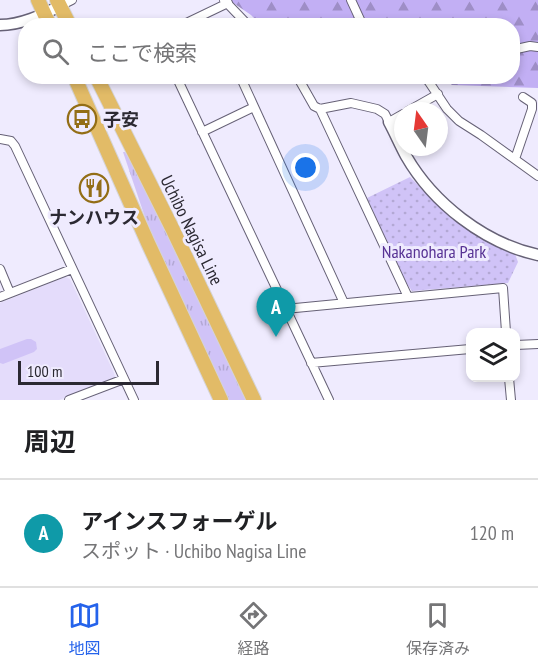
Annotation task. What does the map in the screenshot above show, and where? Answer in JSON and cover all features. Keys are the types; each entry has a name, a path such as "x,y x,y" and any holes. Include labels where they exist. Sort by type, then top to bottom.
{"highway":[{"path":"38,0 46,18"},
{"path":"63,2 68,18"},
{"path":"78,84 148,243 222,400"},
{"name":"Uchibo Nagisa Line","path":"100,84 254,400"}],"street":[{"path":"351,0 359,18"},
{"path":"49,18 63,2"},
{"path":"195,18 226,2 241,18"},
{"path":"0,25 18,22"},
{"path":"520,48 538,47"},
{"path":"180,84 329,400"},
{"path":"244,84 344,303"},
{"path":"302,84 314,106 320,109 351,103 377,109 385,114 406,157 418,174 455,213 497,240 538,255"},
{"path":"431,84 447,109 459,121 538,176"},
{"path":"424,102 438,94"},
{"path":"515,159 532,109 532,103 523,97"},
{"path":"202,132 254,107"},
{"path":"320,109 408,297"},
{"path":"389,122 394,119"},
{"path":"0,139 11,141 15,146 135,400"},
{"path":"0,269 10,293"},
{"path":"0,297 72,269"},
{"path":"285,309 503,288 506,328"},
{"path":"520,345 538,344"},
{"path":"311,363 466,349"},
{"path":"69,400 124,379"},
{"path":"509,382 511,400"}],"shaded area":[{"path":"65,277 70,279 115,377 59,400 0,400 0,303"}],"green space":[{"path":"229,0 538,0 538,88 451,84 520,84 520,18 254,18"},
{"path":"123,152 136,170 176,246 248,400 228,400 153,241"},
{"name":"Nakanohara Park","path":"410,177 452,219 515,254 518,262 508,283 412,291 367,198"},
{"path":"27,339 36,342 37,349 34,352 3,364 0,363 0,349"}],"place":[{"name":"子安","path":"82,119"},
{"name":"ナンハウス","path":"94,188"},
{"name":"アインスフォーゲル","path":"276,337"}]}
